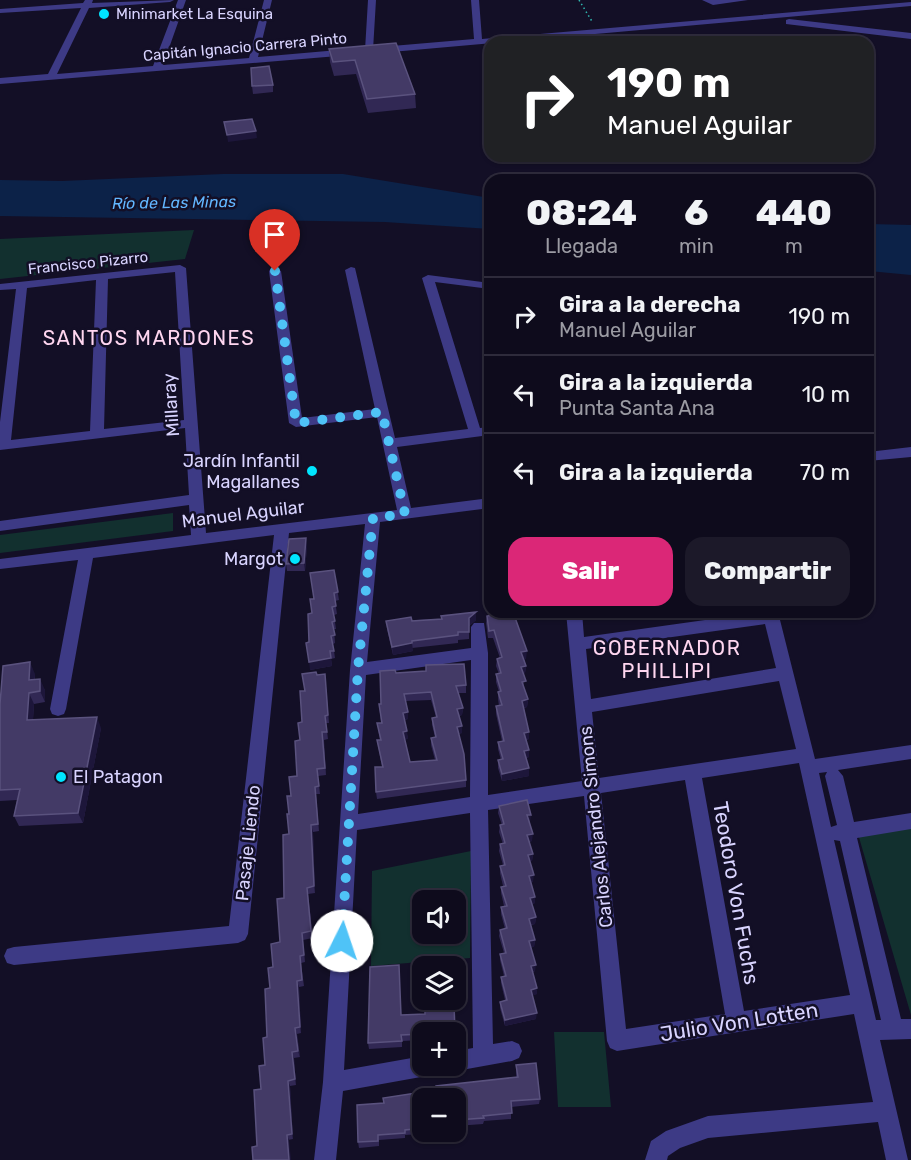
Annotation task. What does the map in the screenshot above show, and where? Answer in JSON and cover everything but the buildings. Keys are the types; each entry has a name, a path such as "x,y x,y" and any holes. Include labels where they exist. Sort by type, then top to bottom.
{"street":[{"path":"1,13 88,3 170,0"},
{"path":"157,68 182,0"},
{"path":"253,60 268,0"},
{"path":"369,50 372,0"},
{"path":"475,0 478,41"},
{"path":"708,1 744,0"},
{"path":"51,77 88,3"},
{"path":"759,18 911,4"},
{"path":"796,15 808,24"},
{"path":"759,18 911,36"},
{"name":"Capitán Ignacio Carrera Pinto","path":"545,36 759,18"},
{"path":"883,33 911,30"},
{"name":"Capitán Ignacio Carrera Pinto","path":"0,81 484,41"},
{"name":"Francisco Pizarro","path":"0,287 180,268"},
{"name":"Millaray","path":"180,268 199,540"},
{"path":"351,270 405,514"},
{"path":"275,271 296,423 382,412"},
{"path":"97,434 102,277"},
{"path":"475,432 428,278 484,285"},
{"path":"22,285 2,445 191,423"},
{"path":"389,443 484,431"},
{"path":"874,456 911,452"},
{"path":"0,526 196,500"},
{"name":"Manuel Aguilar","path":"0,564 484,504"},
{"path":"325,1160 333,1082 358,669 373,518"},
{"name":"Pasaje Liendo","path":"14,956 238,934 282,529"},
{"path":"58,709 87,553"},
{"name":"Carlos Alejandro Simons","path":"575,618 617,1041"},
{"path":"577,644 744,618"},
{"path":"771,618 808,761 860,1003 897,1160"},
{"path":"479,627 483,1056"},
{"path":"358,669 480,653"},
{"path":"584,708 786,673"},
{"path":"350,824 692,771 911,752"},
{"name":"Teodoro Von Fuchs","path":"692,771 736,1022"},
{"path":"834,776 902,1029 867,1030"},
{"path":"824,835 911,821"},
{"name":"Julio Von Lotten","path":"617,1041 860,1003"},
{"path":"466,1059 512,1051"},
{"path":"333,1082 412,1068"},
{"path":"656,1160 659,1149 674,1138 708,1127 886,1111"}],"path":[{"path":"579,0 598,32"}],"green space":[{"path":"194,230 185,259 0,279 0,239"},
{"path":"173,513 173,531 0,553 0,535"},
{"path":"911,826 911,1015 858,834"},
{"path":"471,851 470,958 466,958 466,956 412,956 412,963 371,966 372,871"},
{"path":"554,1032 604,1032 611,1107 558,1107"}],"water":[{"name":"Río de Las Minas","path":"223,174 343,174 484,197 484,229 385,222 0,216 0,180 62,181"},
{"path":"874,224 911,225 911,275 874,271"}],"place":[{"name":"Minimarket La Esquina","path":"104,14"},
{"name":"Jardín Infantil Magallanes","path":"312,471"},
{"name":"Margot","path":"295,559"},
{"name":"El Patagon","path":"61,777"}],"district":[{"name":"SANTOS MARDONES","path":"149,338"},
{"name":"GOBERNADOR PHILLIPI","path":"667,660"}],"route":[{"path":"275,271 296,423 382,412 405,514 373,518 358,669 342,941"}]}
